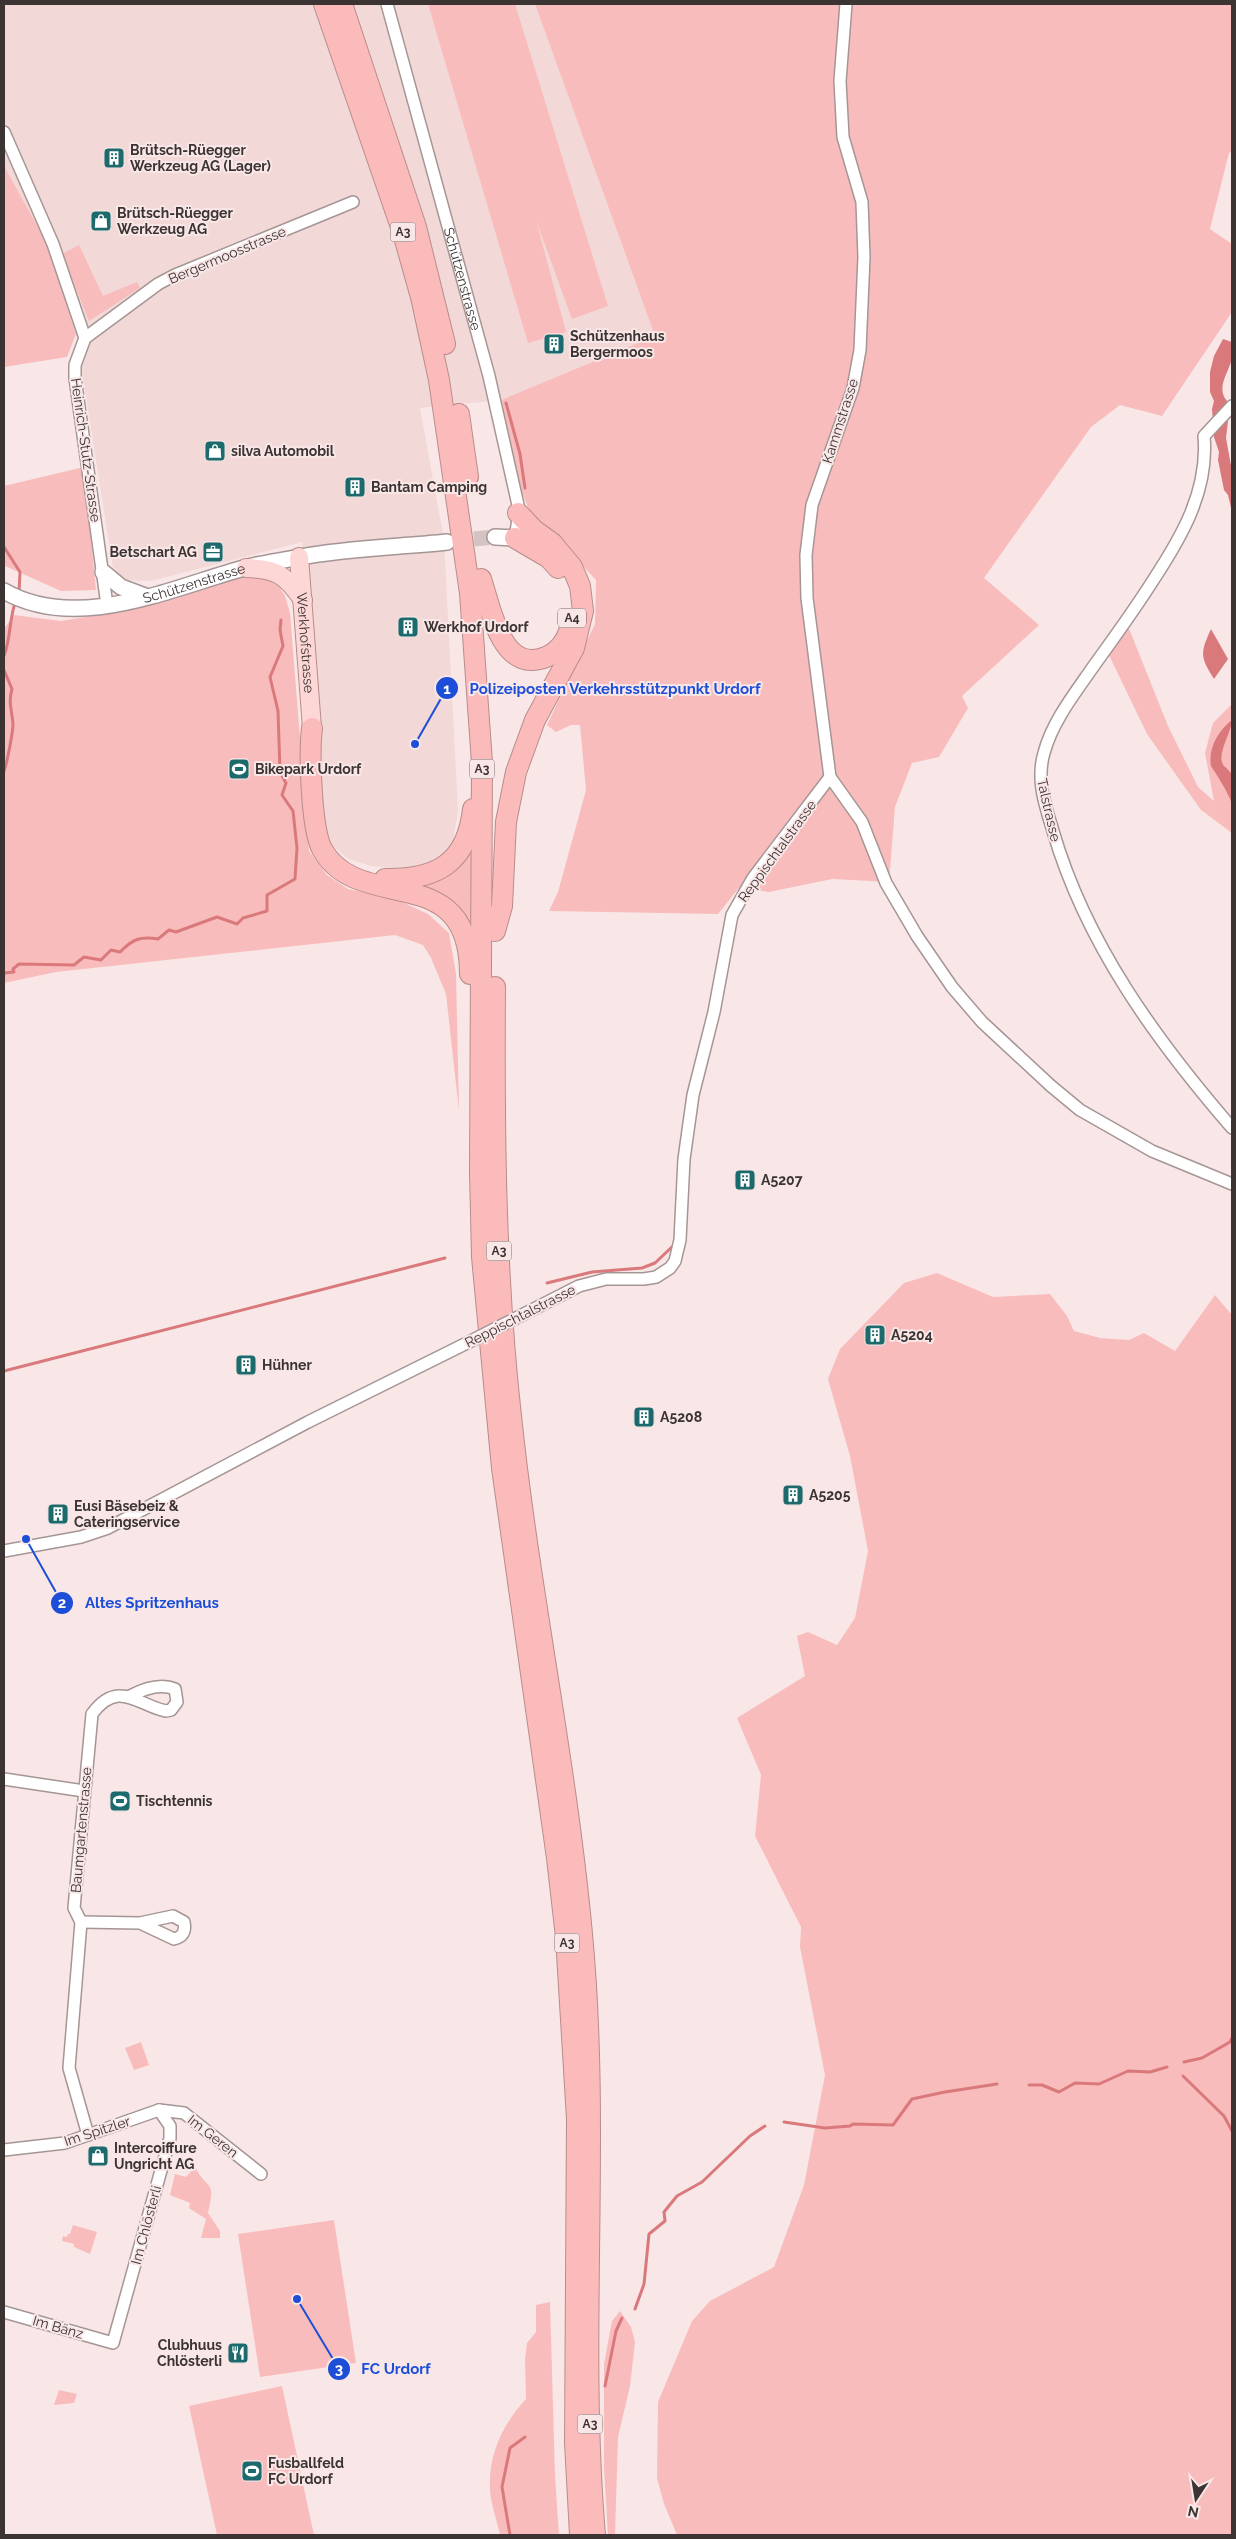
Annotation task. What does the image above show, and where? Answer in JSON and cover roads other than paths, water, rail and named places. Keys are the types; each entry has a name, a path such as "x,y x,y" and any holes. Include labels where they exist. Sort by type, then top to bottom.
{"highway":[{"name":"A3","path":"324,4 403,233 431,339 460,515 470,593 479,714 482,824 482,1257 490,1355 510,1535 558,1858 571,2002 576,2110 575,2443 580,2535"},
{"name":"A3","path":"342,4 402,180 437,306 463,440 486,627 493,756 495,1135 499,1266 504,1348 525,1533 565,1782 588,2002 591,2122 590,2444 595,2535"},
{"name":"A4","path":"495,931 502,906 506,822 516,772 535,720 574,648 582,622 583,598 572,567 561,553 518,513"},
{"name":"A4","path":"481,578 500,635 507,649 521,658 531,660 546,657 559,648 565,640 572,616 570,591 565,577 549,558 515,538"},
{"name":"A4","path":"515,538 532,538 561,553"},
{"path":"407,885 447,865 459,853 468,836 473,804 474,751 479,714"},
{"path":"312,728 315,739 320,823 328,846 343,864 353,871 407,885 439,904 448,911 462,932 469,959 469,1038 481,1056"}],"main road":[{"path":"495,537 515,538"},
{"name":"Schützenstrasse","path":"5,592 26,601 53,607 80,608 107,605 246,568 300,557 448,542"},
{"name":"Werkhofstrasse","path":"300,557 312,728"},
{"path":"246,568 277,572 292,583 303,600"},
{"path":"103,572 121,587 145,596"}],"street":[{"name":"Schützenstrasse","path":"387,4 489,376 518,513 515,538"},
{"name":"Kammstrasse","path":"830,778 807,598 806,555 812,505 853,388 860,350 864,257 862,202 843,137 840,81 846,4"},
{"path":"4,132 53,244 85,338"},
{"name":"Bergermoosstrasse","path":"85,338 158,284 353,202"},
{"name":"Heinrich-Stutz-Strasse","path":"85,338 74,365 75,378 107,605"},
{"name":"Talstrasse","path":"1232,406 1204,436 1205,458 1203,477 1190,516 1165,562 1061,716 1045,748 1040,778 1044,801 1064,868 1094,934 1154,1030 1232,1128"},
{"path":"830,778 862,822 886,883 940,971 982,1022 1051,1086 1080,1110 1176,1162 1232,1184"},
{"name":"Reppischtalstrasse","path":"4,1551 81,1537 108,1528 308,1422 530,1312 578,1286 606,1279 644,1279 656,1277 670,1268 675,1261 680,1240 684,1159 693,1095 714,1012 732,915 753,878 830,778"},
{"name":"Baumgartenstrasse","path":"88,2135 69,2068 81,1922 74,1908 84,1792 92,1714 104,1702 130,1696"},
{"path":"4,1779 84,1792"},
{"path":"81,1922 140,1923"},
{"name":"Im Spitzler","path":"4,2150 65,2143 159,2110"},
{"name":"Im Geren","path":"159,2110 184,2113 260,2174"},
{"name":"Im Chlösterli","path":"113,2343 170,2138 170,2126 159,2110"},
{"name":"Im Bänz","path":"4,2312 113,2343"}],"waterway":[{"path":"506,403 520,454 525,488"},
{"path":"4,547 20,572 19,592"},
{"path":"4,656 16,600"},
{"path":"4,973 14,972 13,969 19,964 74,965 84,957 101,960 111,950 120,952 129,944 141,938 158,939 169,930 176,932 217,917 237,924 243,918 267,911 267,895 295,879 297,848 293,811 282,795 286,783 280,772 278,711 270,677 283,646 280,630 281,620"},
{"path":"4,670 12,689 10,703 13,724 10,748 4,771"},
{"path":"547,1283 592,1272 642,1268 655,1263 674,1245"},
{"path":"4,1371 445,1258"},
{"path":"1184,2062 1202,2058 1230,2042 1232,2038"},
{"path":"1029,2085 1042,2085 1059,2092 1075,2083 1099,2084 1128,2071 1150,2072 1167,2067"},
{"path":"1183,2076 1224,2116 1232,2131"},
{"path":"784,2122 825,2128 850,2126 853,2124 893,2125 912,2099 997,2084"},
{"path":"635,2309 644,2284 649,2234 665,2221 664,2212 677,2196 702,2182 750,2136 765,2126"},
{"path":"605,2386 616,2331 622,2318"},
{"path":"510,2535 502,2487 510,2448 525,2437"}],"tunnel":[{"path":"451,541 495,537"}],"place":[{"name":"Brütsch-Rüegger Werkzeug AG (Lager)","path":"114,158"},
{"name":"Brütsch-Rüegger Werkzeug AG","path":"101,221"},
{"name":"Schützenhaus Bergermoos","path":"554,344"},
{"name":"silva Automobil","path":"215,451"},
{"name":"Bantam Camping","path":"355,487"},
{"name":"Betschart AG","path":"213,552"},
{"name":"Werkhof Urdorf","path":"408,627"},
{"name":"Polizeiposten Verkehrsstützpunkt Urdorf","path":"415,744"},
{"name":"Bikepark Urdorf","path":"239,769"},
{"name":"A5207","path":"745,1180"},
{"name":"A5204","path":"875,1335"},
{"name":"Hühner","path":"246,1365"},
{"name":"A5208","path":"644,1417"},
{"name":"A5205","path":"793,1495"},
{"name":"Eusi Bäsebeiz & Cateringservice","path":"58,1514"},
{"name":"Altes Spritzenhaus","path":"26,1539"},
{"name":"Tischtennis","path":"120,1801"},
{"name":"Intercoiffure Ungricht AG","path":"98,2156"},
{"name":"FC Urdorf","path":"297,2299"},
{"name":"Clubhuus Chlösterli","path":"238,2353"},
{"name":"Fusballfeld FC Urdorf","path":"252,2471"}]}
